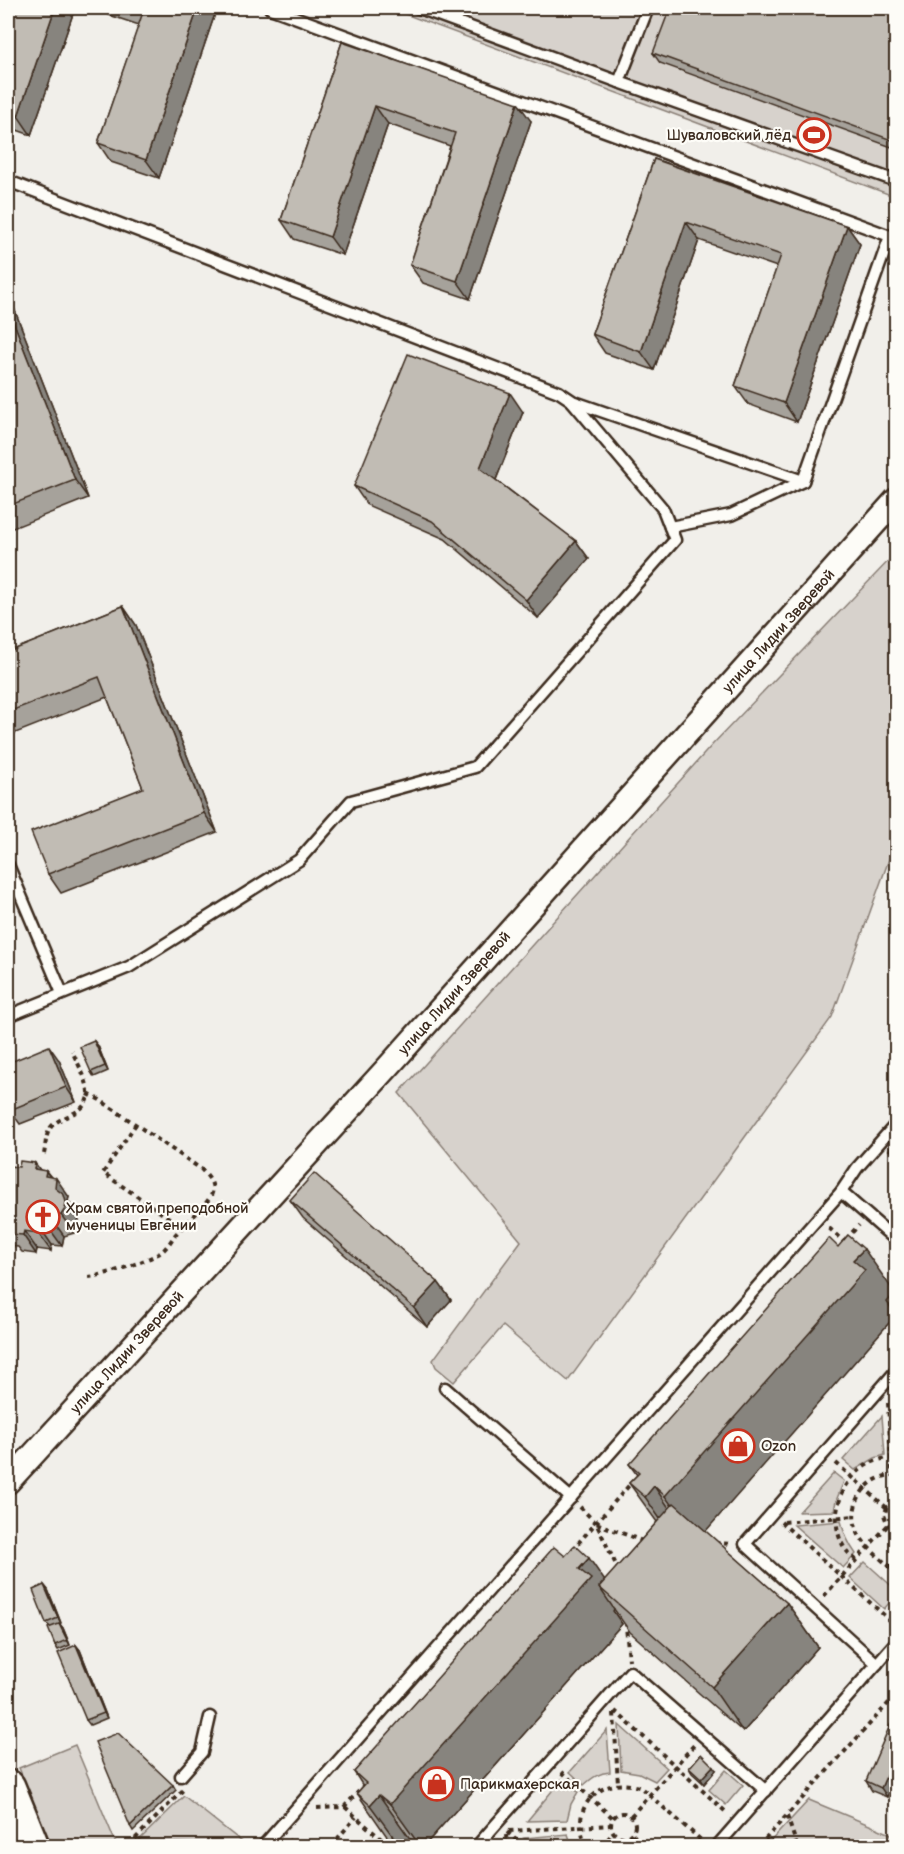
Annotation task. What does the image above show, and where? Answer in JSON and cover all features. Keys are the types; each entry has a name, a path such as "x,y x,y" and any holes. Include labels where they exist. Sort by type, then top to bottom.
{"main road":[{"path":"8,1787 32,1846"}],"street":[{"name":"улица Лидии Зверевой","path":"8,1482 388,1068 897,500"}],"lane":[{"path":"270,8 890,236 803,481 730,515 670,527"},
{"path":"419,8 897,181"},
{"path":"619,82 648,8"},
{"path":"8,181 559,392 571,400 803,481"},
{"path":"8,1016 129,967 299,861 351,801 475,768 675,540 663,509 571,400"},
{"path":"8,865 62,993"},
{"path":"263,1846 575,1502 841,1192 857,1168 897,1124"},
{"path":"841,1192 897,1240"},
{"path":"877,1664 745,1544 897,1371"},
{"path":"445,1388 575,1502"},
{"path":"717,1846 897,1642"},
{"path":"477,1846 630,1672 766,1791"},
{"path":"185,1780 202,1752 210,1717"}],"path":[{"path":"44,1154 51,1127 75,1114 84,1106 88,1094 86,1082 72,1051"},
{"path":"88,1094 201,1169 212,1185 209,1199 162,1252 103,1275 89,1277"},
{"path":"136,1124 103,1173 170,1218 181,1228"},
{"path":"836,1251 859,1225"},
{"path":"828,1226 844,1242"},
{"path":"888,1401 894,1475 880,1477 864,1488 859,1496 854,1516 855,1526 868,1547 897,1572"},
{"path":"825,1453 887,1508"},
{"path":"856,1560 840,1539 837,1517 844,1487 869,1463 891,1457"},
{"path":"565,1558 640,1474"},
{"path":"575,1502 596,1522 620,1572"},
{"path":"897,1504 887,1508 884,1515 888,1525 897,1528"},
{"path":"854,1516 780,1522 893,1623"},
{"path":"596,1522 647,1543"},
{"path":"814,1607 888,1525"},
{"path":"713,1543 745,1544"},
{"path":"630,1672 626,1626 632,1619"},
{"path":"759,1846 897,1695"},
{"path":"604,1702 726,1812"},
{"path":"614,1710 618,1784"},
{"path":"631,1816 703,1736"},
{"path":"551,1762 613,1818"},
{"path":"166,1846 129,1845 185,1780"},
{"path":"344,1807 366,1783"},
{"path":"587,1846 580,1827 586,1804 591,1797 608,1786 618,1784 630,1784 650,1795 701,1840"},
{"path":"313,1812 318,1806 344,1807 389,1846"},
{"path":"623,1813 631,1816 635,1827 632,1834 620,1838 613,1833 610,1825 616,1815 623,1813"},
{"path":"787,1815 797,1846"},
{"path":"331,1846 356,1817"},
{"path":"506,1831 610,1825"},
{"path":"283,1846 295,1833"},
{"path":"602,1846 613,1833"},
{"path":"632,1834 646,1846"},
{"path":"288,1840 295,1846"},
{"path":"377,1846 382,1841"}],"shaded area":[{"name":"Шуваловский лёд","path":"389,8 896,8 896,197"},
{"path":"896,553 896,840 832,1017 568,1381 503,1326 454,1382 436,1367 433,1360 521,1241 399,1093 713,744"},
{"path":"882,1416 885,1455 855,1470 843,1460"},
{"path":"834,1473 844,1481 834,1511 799,1512"},
{"path":"841,1521 843,1530 856,1554 843,1568 794,1525"},
{"path":"865,1562 896,1590 896,1595 884,1609 850,1578"},
{"path":"619,1725 667,1768 655,1781 639,1773 621,1770"},
{"path":"607,1730 610,1772 596,1776 584,1785 570,1772"},
{"path":"75,1745 117,1846 52,1846 19,1768"},
{"path":"726,1770 743,1785 726,1805 709,1790"},
{"path":"562,1779 578,1792 571,1804 567,1820 527,1821"},
{"path":"184,1796 242,1842 239,1846 138,1841"},
{"path":"809,1800 896,1836 896,1846 766,1846"},
{"path":"568,1834 572,1846 534,1846 524,1838"}],"building":[{"path":"8,8 55,8 18,116 8,112"},
{"path":"129,8 198,8 146,160 98,143 143,12"},
{"path":"670,8 897,8 897,142 653,53"},
{"path":"342,42 518,103 457,281 410,265 455,133 375,106 330,237 281,220"},
{"path":"654,159 847,226 784,403 735,386 781,255 686,222 641,352 592,334"},
{"path":"8,308 75,480 8,506 8,457 14,455 8,439"},
{"path":"408,354 510,393 480,468 576,541 526,600 432,521 354,486"},
{"path":"123,606 204,813 48,874 31,832 143,788 99,677 8,712 8,652"},
{"path":"94,1041 105,1066 91,1072 80,1047"},
{"path":"49,1046 66,1087 10,1110 8,1063"},
{"path":"897,1133 897,1153 889,1150"},
{"name":"Храм святой преподобной мученицы Евгении","path":"20,1161 35,1163 34,1169 46,1171 45,1176 56,1178 55,1188 64,1195 66,1202 61,1215 51,1218 49,1228 39,1226 38,1233 24,1231 23,1235 9,1234 8,1166 19,1167"},
{"path":"314,1173 438,1282 414,1308 290,1200"},
{"path":"848,1235 864,1249 853,1260 865,1270 665,1496 654,1486 645,1497 629,1483 639,1473 629,1464 829,1238 838,1247"},
{"path":"674,1503 787,1603 712,1687 599,1587"},
{"path":"575,1545 589,1558 579,1569 591,1579 390,1804 379,1795 370,1805 357,1793 366,1783 354,1772 554,1547 565,1556"},
{"path":"44,1585 58,1618 46,1623 33,1590"},
{"path":"59,1624 67,1640 55,1645 48,1628"},
{"path":"76,1645 104,1713 86,1720 58,1653"},
{"path":"891,1723 897,1725 897,1751 881,1788 866,1781"},
{"path":"118,1733 173,1785 130,1826 95,1742"},
{"path":"701,1754 713,1766 701,1779 689,1768"},
{"path":"230,1844 304,1846 230,1846"}],"place":[{"name":"Шуваловский лёд","path":"814,135"},
{"name":"Храм святой преподобной мученицы Евгении","path":"43,1217"},
{"name":"Ozon","path":"738,1446"},
{"name":"Парикмахерская","path":"437,1784"}]}
